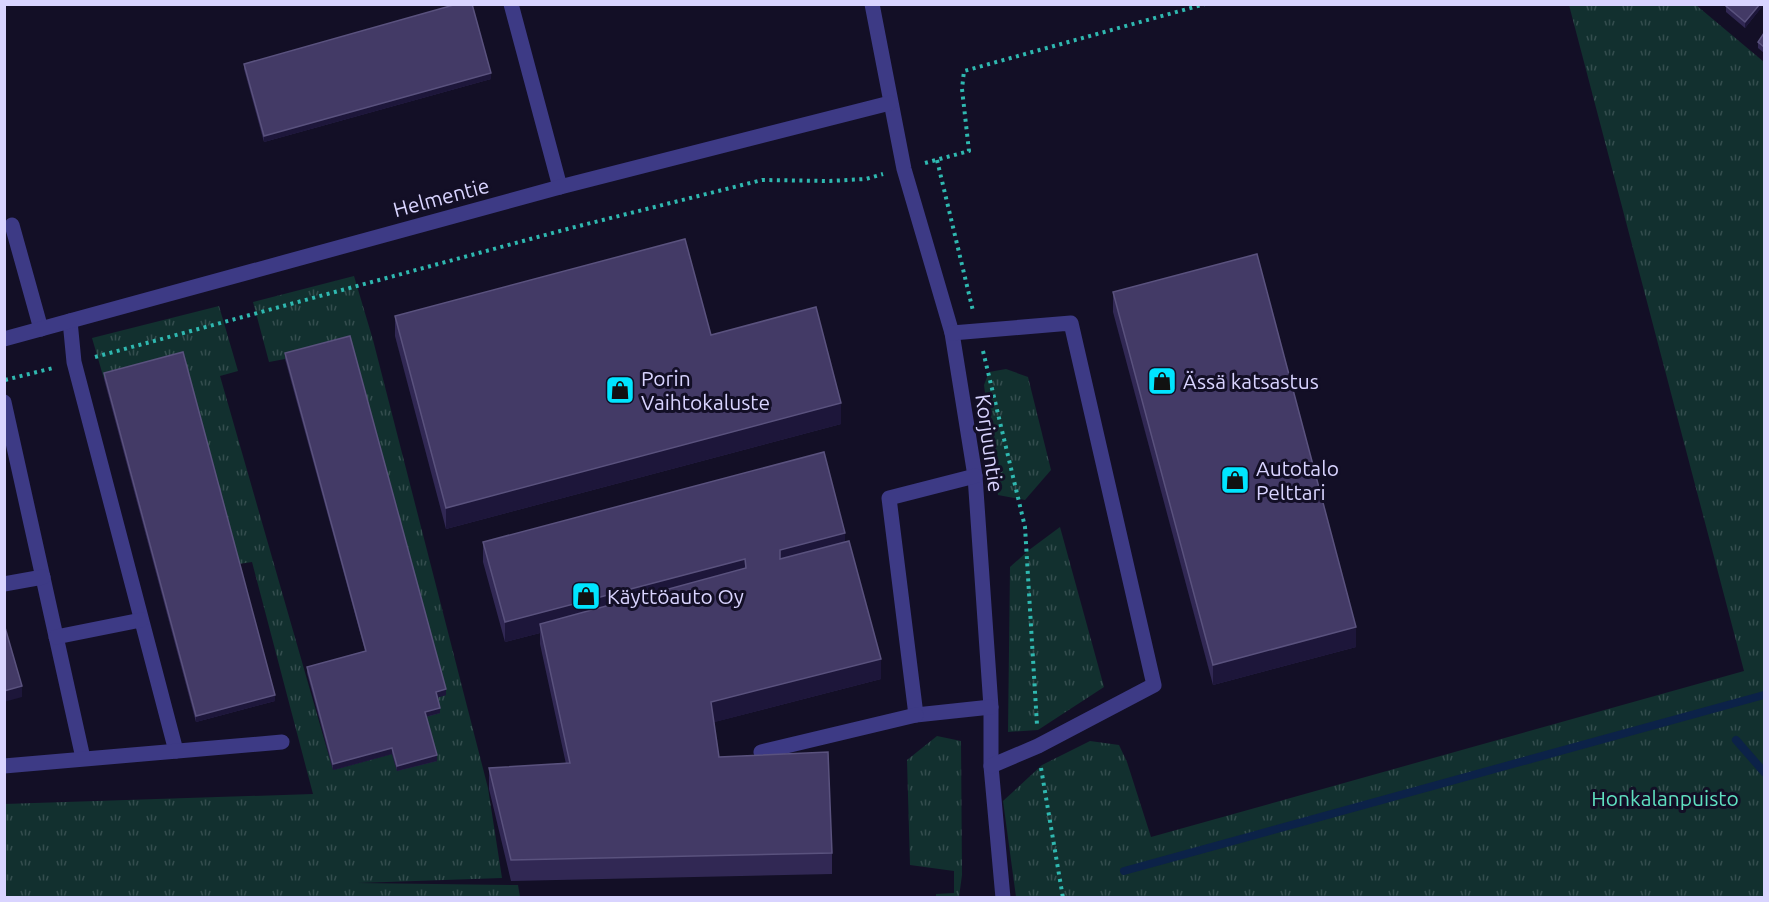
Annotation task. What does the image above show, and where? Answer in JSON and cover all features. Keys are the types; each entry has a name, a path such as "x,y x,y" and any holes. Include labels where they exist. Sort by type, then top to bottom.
{"street":[{"path":"511,4 560,186"},
{"name":"Korjuuntie","path":"872,4 904,169 952,333 975,476 991,707 991,766 1003,897"},
{"name":"Helmentie","path":"4,339 560,186 890,103"},
{"path":"12,225 41,329"},
{"path":"70,321 74,362 176,751"},
{"path":"952,333 1071,323 1154,685 1038,746 991,766"},
{"path":"4,402 8,430 83,758"},
{"path":"916,714 889,498 975,476"},
{"path":"4,584 43,577"},
{"path":"56,637 141,620"},
{"path":"761,752 916,714 991,707"},
{"path":"4,766 282,742"}],"path":[{"path":"4,381 571,228 762,180 866,179 969,151 962,89 964,72 1205,4"},
{"path":"937,160 1025,527 1038,746 1063,897"}],"green space":[{"name":"Honkalanpuisto","path":"1569,5 1696,5 1764,62 1764,897 1016,897 1003,801 1042,765 1090,741 1119,745 1127,762 1151,837 1744,671"},
{"path":"354,276 373,340 488,788 502,878 358,883 518,885 520,897 5,897 4,804 313,794 252,562 239,564 182,357 104,379 92,338 219,306 238,371 220,376 333,770 392,754 397,771 436,698 445,695 285,359 269,362 253,302"},
{"path":"1006,369 1028,377 1051,470 1025,500 998,495 984,385 989,372"},
{"path":"1060,527 1104,687 1038,730 1008,732 1010,567"},
{"path":"937,736 961,741 962,875 959,897 936,897 936,894 954,893 954,871 910,865 907,760"}],"building":[{"path":"457,4 472,4 491,73 264,136 244,64"},
{"path":"1727,4 1760,4 1745,22 1726,6"},
{"path":"1764,33 1764,47 1758,42"},
{"name":"Porin Vaihtokaluste","path":"685,239 711,335 816,307 841,403 446,508 395,316"},
{"name":"Autotalo Pelttari","path":"1257,254 1356,627 1213,665 1113,292"},
{"path":"350,336 446,689 436,692 440,708 425,712 437,755 397,766 392,748 333,764 307,667 366,651 285,353"},
{"path":"183,352 275,695 196,716 104,373"},
{"path":"824,452 845,533 780,550 780,559 849,541 881,659 711,702 719,757 828,752 832,853 511,860 489,768 570,763 540,624 746,568 745,559 505,622 483,542"},
{"path":"4,624 22,686 4,691"}],"waterway":[{"path":"1124,871 1764,695"},
{"path":"1736,740 1764,772"}],"place":[{"name":"Ässä katsastus","path":"1162,381"},
{"name":"Porin Vaihtokaluste","path":"620,390"},
{"name":"Autotalo Pelttari","path":"1235,480"},
{"name":"Käyttöauto Oy","path":"586,596"}]}
